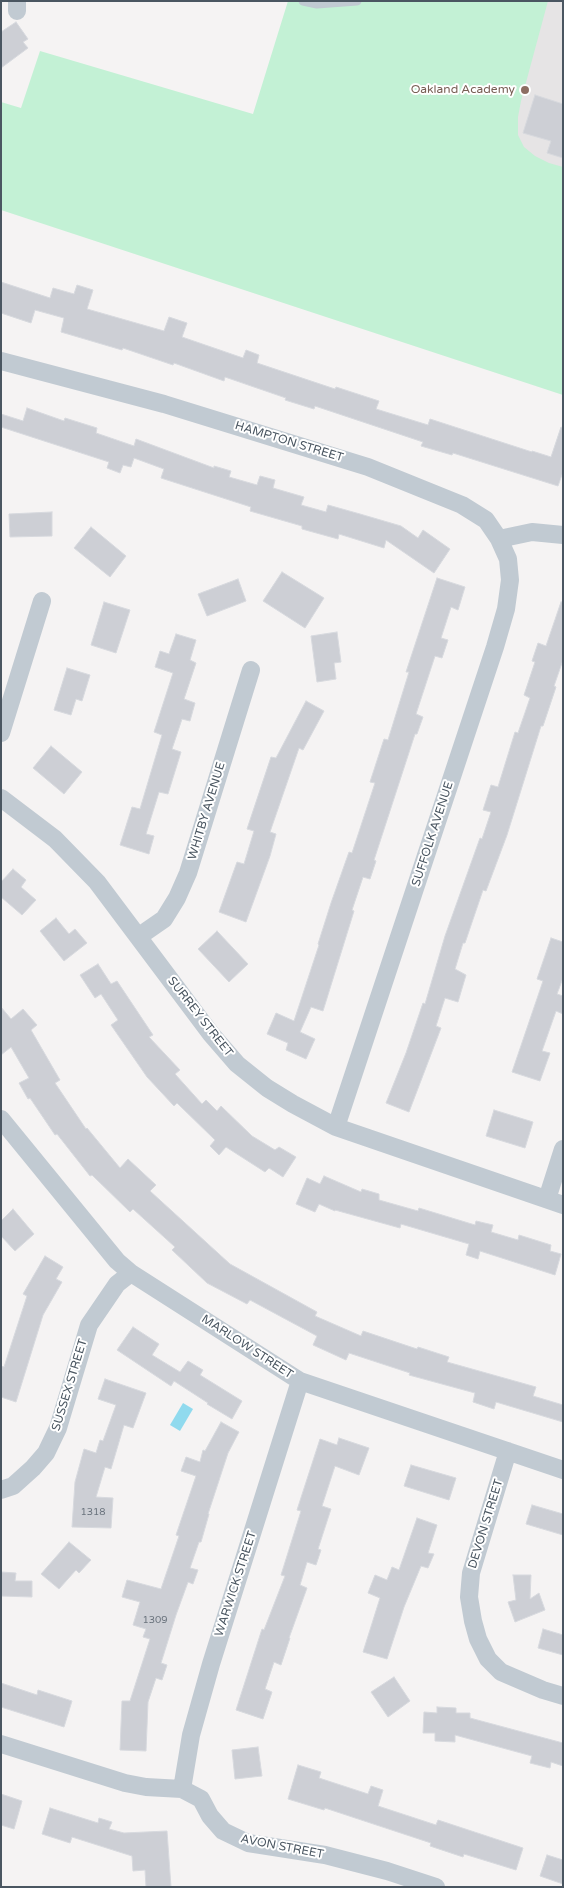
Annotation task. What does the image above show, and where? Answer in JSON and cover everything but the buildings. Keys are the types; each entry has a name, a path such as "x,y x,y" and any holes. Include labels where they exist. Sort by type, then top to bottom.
{"street":[{"name":"HAMPTON STREET","path":"1,360 164,404 368,467 462,505 486,520 499,539"},
{"path":"499,539 532,532 563,535"},
{"name":"SUFFOLK AVENUE","path":"336,1127 506,609 510,580 508,560 499,539"},
{"path":"1,733 42,601"},
{"name":"WHITBY AVENUE","path":"138,937 164,920 177,898 188,873 251,670"},
{"name":"SURREY STREET","path":"1,798 54,839 83,866 211,1034 237,1064 267,1088 336,1127 555,1202"},
{"name":"MARLOW STREET","path":"1,1119 117,1261 131,1273 300,1381 563,1470"},
{"path":"555,1202 563,1149"},
{"name":"SUSSEX STREET","path":"1,1490 13,1486 46,1453 58,1428 89,1325 117,1284 131,1273"},
{"name":"WARWICK STREET","path":"182,1789 191,1735 211,1664 300,1381"},
{"name":"DEVON STREET","path":"508,1451 471,1573 469,1597 473,1621 478,1639 488,1659 501,1672 543,1690 563,1696"},
{"name":"AVON STREET","path":"1,1744 125,1783 146,1787 182,1789 201,1799 214,1822 224,1832 235,1838 248,1842 325,1855 388,1871 436,1887"}],"lane":[{"path":"303,1 317,4 357,1"}],"shaded area":[{"name":"Oakland Academy","path":"515,1 563,1 563,210 459,178"}],"green space":[{"path":"288,1 548,1 521,101 518,117 518,135 524,147 535,156 563,167 563,395 1,210 1,102 21,108 40,51 253,114"}],"water":[{"path":"183,1403 193,1409 180,1431 170,1425"}],"place":[{"name":"Oakland Academy","path":"525,90"}]}
